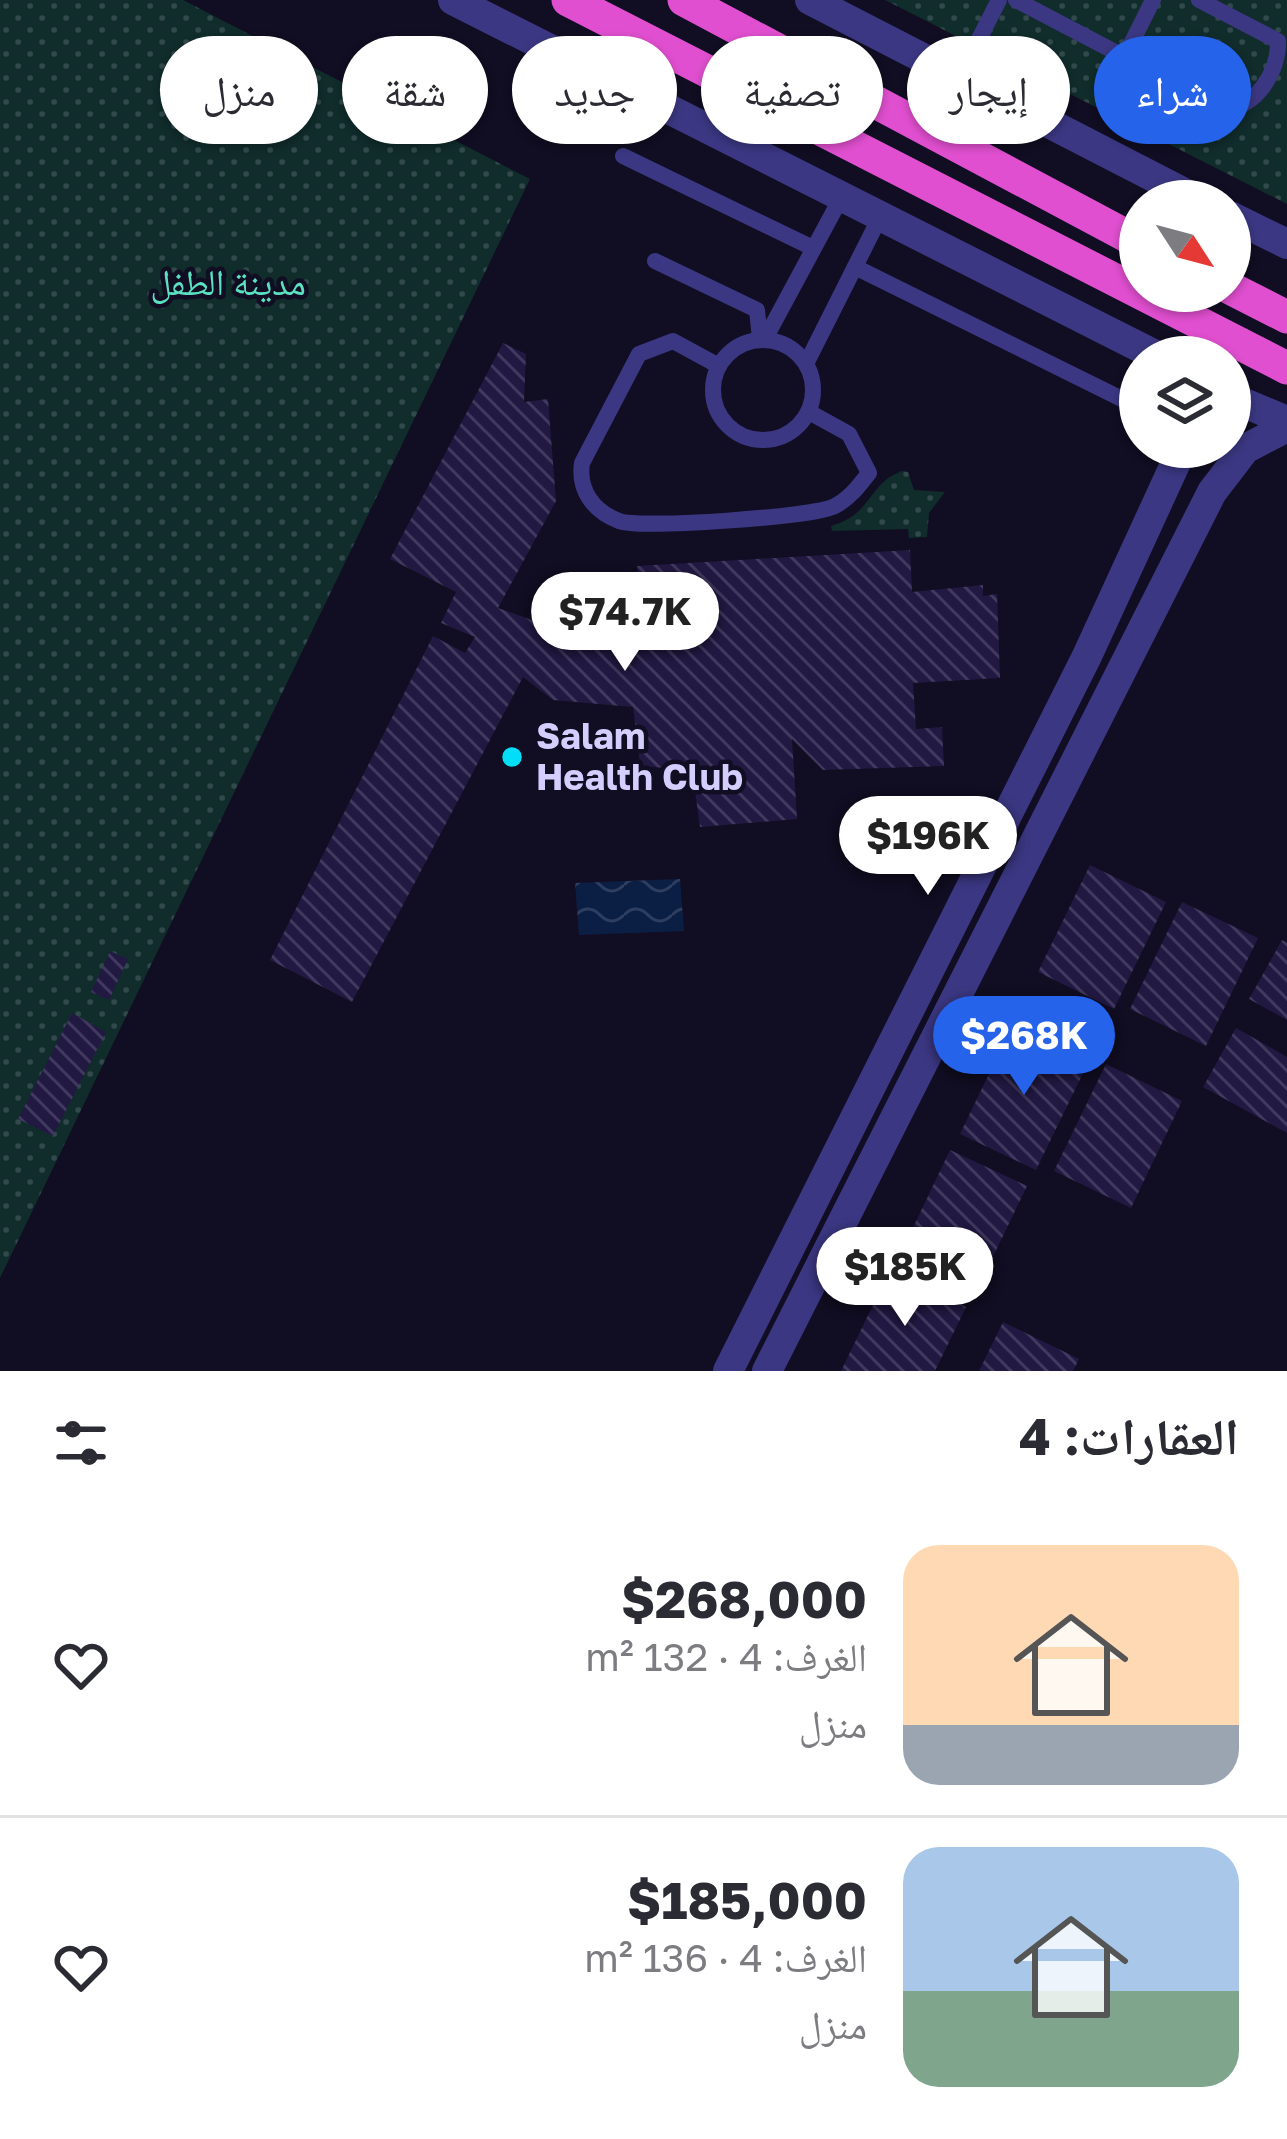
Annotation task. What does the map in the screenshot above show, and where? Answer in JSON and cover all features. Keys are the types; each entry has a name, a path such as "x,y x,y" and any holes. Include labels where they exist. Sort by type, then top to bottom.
{"highway":[{"path":"568,0 1287,368"},
{"path":"684,0 1119,232"},
{"path":"1251,299 1287,317"}],"street":[{"path":"453,0 1119,337"},
{"path":"810,0 907,51"},
{"path":"1070,135 1159,180"},
{"path":"1251,226 1287,244"},
{"path":"1251,407 1287,424"},
{"path":"767,1371 1212,492 1245,449 1287,424"},
{"path":"728,1371 1087,656 1173,468"}],"lane":[{"path":"981,36 999,0"},
{"path":"1016,0 1094,42"},
{"path":"1135,36 1153,0"},
{"path":"1199,0 1278,41 1278,52 1251,103"},
{"path":"623,156 813,248"},
{"path":"762,340 842,196"},
{"path":"806,364 881,215"},
{"path":"655,261 757,310 762,340"},
{"path":"855,267 1119,398"},
{"path":"719,366 673,340 652,344 639,354 581,464 579,483 589,499 628,523 794,515 832,508 868,473 849,434 809,412"},
{"path":"762,340 781,342 806,364 814,396 809,412 786,436 753,440 737,434 716,410 712,393 719,366 733,350 762,340"}],"green space":[{"name":"مدينة الطفل","path":"0,0 183,0 253,36 160,36 160,144 318,144 318,70 342,82 342,144 462,144 530,179 0,1278"},
{"path":"885,0 1287,0 1287,204 1251,186 1251,180 1240,180 1169,144 1251,144 1251,36 1094,36 1094,106 1070,94 1070,36 956,36"},
{"path":"908,472 914,490 945,492 929,513 927,537 909,538 908,529 832,531 831,526 855,514 882,483"}],"water":[{"path":"680,879 684,931 579,935 575,883"}],"building":[{"path":"503,343 526,354 524,402 548,399 556,501 498,608 543,624 539,609 642,600 637,566 910,550 912,592 983,585 983,596 997,594 1000,678 913,683 916,729 942,727 944,766 823,770 792,739 797,819 700,827 692,770 640,766 633,707 553,700 523,677 352,1002 270,960 433,636 465,653 475,637 441,623 456,592 390,559"},
{"path":"1090,865 1166,902 1114,1009 1038,972"},
{"path":"1182,902 1258,938 1206,1046 1130,1009"},
{"path":"1282,940 1287,943 1287,1020 1249,999"},
{"path":"110,951 128,959 109,1000 91,992"},
{"path":"72,1013 106,1032 53,1136 18,1119"},
{"path":"1012,1026 1088,1063 1036,1170 960,1134"},
{"path":"1236,1028 1287,1057 1287,1133 1203,1087"},
{"path":"1106,1064 1182,1101 1131,1208 1054,1171"},
{"path":"950,1150 1027,1186 975,1294 899,1257"},
{"path":"890,1270 966,1307 935,1371 841,1371"},
{"path":"1003,1322 1079,1359 1073,1371 979,1371"}],"place":[{"name":"Salam Health Club","path":"512,757"}]}
